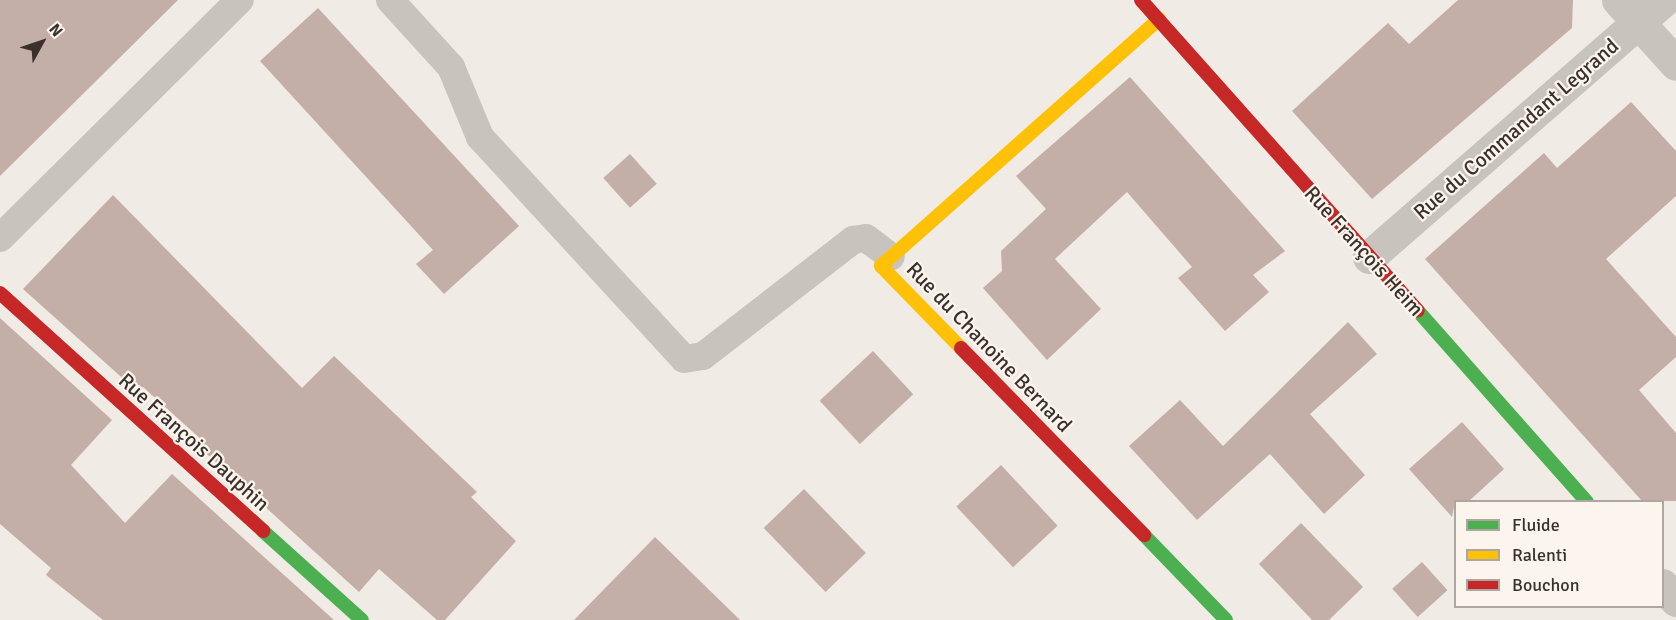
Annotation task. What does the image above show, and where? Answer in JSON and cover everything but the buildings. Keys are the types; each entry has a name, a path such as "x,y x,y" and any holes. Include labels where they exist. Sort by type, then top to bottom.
{"street":[{"name":"Rue François Heim","path":"1141,0 1586,500"},
{"name":"Rue du Commandant Legrand","path":"1369,257 1628,11 1664,0"},
{"path":"1628,11 1676,64"},
{"name":"Rue du Chanoine Bernard","path":"1159,19 881,266 1226,620"},
{"name":"Rue François Dauphin","path":"0,293 362,620"},
{"path":"1664,587 1676,600"}],"lane":[{"path":"0,238 240,0"},
{"path":"390,0 451,67 480,137 684,359 703,356 853,240 866,238 891,257"}],"traffic: fast":[{"path":"1418,311 1585,500"},
{"path":"263,531 362,620"},
{"path":"1144,535 1226,620"}],"traffic: slow":[{"path":"961,348 881,266 1159,19"}],"traffic: jam":[{"path":"1141,0 1418,311"},
{"path":"0,293 263,531"},
{"path":"961,348 1144,535"}]}
